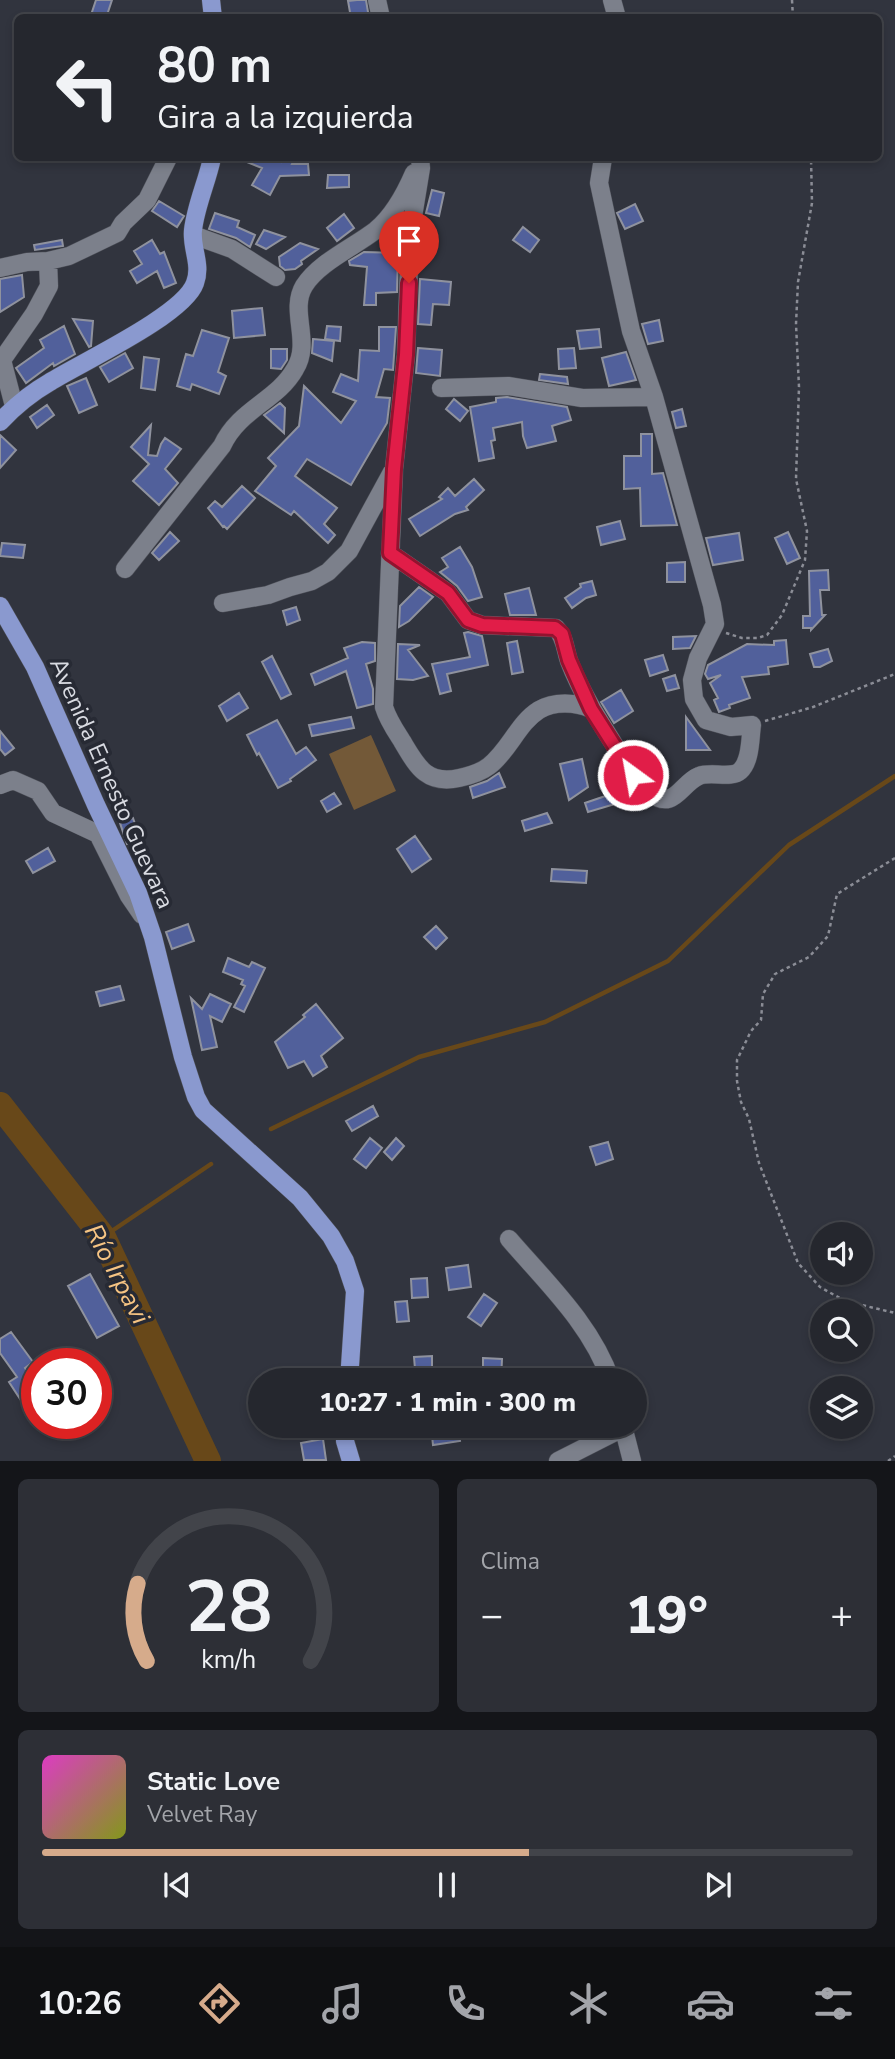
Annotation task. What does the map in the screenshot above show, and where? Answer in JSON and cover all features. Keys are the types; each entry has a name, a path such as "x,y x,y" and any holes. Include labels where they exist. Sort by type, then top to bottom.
{"main road":[{"path":"0,422 14,406 47,383 167,315 186,299 195,284 199,264 192,247 193,235 197,206 211,161"},
{"name":"Avenida Ernesto Guevara","path":"0,606 35,667 138,893 196,1097 203,1110 300,1198 331,1236 345,1261 355,1291 350,1368"},
{"path":"345,1438 351,1461"}],"street":[{"path":"0,268 69,256 117,233 123,223 147,200 166,161"},
{"path":"125,569 222,446 228,433 247,413 282,387 296,368 303,349 299,301 304,286 316,272 378,229 401,201 419,161"},
{"path":"420,161 410,235 406,355 394,469 384,707 416,764 426,774 447,780 475,774 488,767 540,710 566,703 591,709"},
{"path":"390,553 448,593 468,620 482,625 555,628 562,634 569,660 591,709 633,775 657,798 669,799 675,796 696,777 706,773 735,774 747,761 752,725 731,727 706,720 694,699 692,680 698,658 715,624 712,606 654,397 631,331 599,183 603,161"},
{"path":"193,235 232,249 276,277"},
{"path":"14,406 2,360 34,314 49,286 48,261"},
{"path":"441,388 508,386 582,398 654,397"},
{"path":"223,603 268,595 312,582 328,572 349,551 394,469"},
{"path":"0,785 13,780 38,791 53,813 98,834 129,896 148,923"},
{"path":"509,1238 583,1326 606,1368"},
{"path":"558,1461 602,1438"},
{"path":"626,1438 632,1461"}],"path":[{"path":"712,629 742,638 767,635 782,615 805,560 807,531 796,479 799,387 796,324 798,282 812,203 811,161"},
{"path":"752,725 813,707 895,674"},
{"path":"895,858 837,894 828,936 808,957 775,974 763,994 761,1020 751,1031 737,1059 741,1102 749,1119 759,1163 797,1263 820,1287 845,1301 895,1313"},
{"path":"888,1461 895,1456"}],"shaded area":[{"path":"371,735 396,791 354,810 329,754"}],"building":[{"path":"96,0 112,0 107,14 91,14"},
{"path":"366,0 368,14 350,14 348,1"},
{"path":"244,161 294,161 292,164 308,164 309,175 280,176 270,195 252,185 262,168"},
{"path":"328,175 349,175 349,187 327,188"},
{"path":"432,190 444,193 439,216 426,213"},
{"path":"159,201 184,216 177,227 152,211"},
{"path":"635,204 643,221 625,229 617,213"},
{"path":"215,213 239,221 237,227 255,235 250,247 236,238 209,229"},
{"path":"344,214 354,228 337,241 327,228"},
{"path":"523,227 539,240 530,252 513,240"},
{"path":"264,230 285,237 266,249 256,244"},
{"path":"62,240 63,246 35,250 34,245"},
{"path":"152,240 160,254 164,252 176,283 164,288 157,271 137,283 130,271 142,264 134,251"},
{"path":"300,243 318,249 295,269 285,270 280,266 279,257"},
{"path":"364,252 398,253 397,292 376,293 376,305 364,305 367,267 350,265 349,261"},
{"path":"22,275 24,297 0,312 0,279"},
{"path":"420,279 451,282 449,305 433,304 431,325 418,324"},
{"path":"262,308 265,335 234,338 232,311"},
{"path":"73,319 93,321 91,346 89,347"},
{"path":"659,320 663,341 648,344 642,324"},
{"path":"64,326 75,354 54,366 53,363 26,383 16,368 44,348 40,340"},
{"path":"327,326 341,327 340,341 325,339"},
{"path":"379,327 396,327 393,370 384,369 376,397 390,398 387,423 351,485 307,459 295,476 337,508 324,524 335,535 328,543 294,511 291,515 255,491 276,466 268,458 299,426 304,386 341,423 356,401 333,392 341,374 358,381 360,350 379,351"},
{"path":"599,329 601,347 580,349 577,331"},
{"path":"202,330 229,338 218,372 226,376 219,394 192,384 190,390 177,386 186,354 193,356"},
{"path":"313,339 334,341 332,361 312,353"},
{"path":"418,348 442,350 440,376 416,373"},
{"path":"574,348 576,368 559,369 558,349"},
{"path":"271,349 287,349 287,360 281,369 271,368"},
{"path":"626,352 636,380 609,386 602,358"},
{"path":"125,353 133,368 109,382 100,367"},
{"path":"144,357 159,359 155,390 141,388"},
{"path":"540,374 567,377 568,384 539,380"},
{"path":"86,378 97,405 79,413 67,386"},
{"path":"507,397 567,407 571,420 552,426 556,441 527,448 522,422 493,428 495,440 491,441 494,458 479,461 470,407"},
{"path":"454,399 468,411 460,421 446,409"},
{"path":"280,403 285,408 284,433 264,415"},
{"path":"47,405 54,415 37,428 30,417"},
{"path":"682,409 686,426 676,428 672,412"},
{"path":"151,425 148,455 157,456 165,438 181,449 165,469 178,483 159,505 133,481 149,464 131,447"},
{"path":"641,434 652,434 652,474 663,473 677,525 641,526 640,488 624,489 624,456 641,456"},
{"path":"0,435 16,450 0,468"},
{"path":"474,479 484,490 466,507 468,510 455,514 420,536 409,519 442,499 439,497 448,488 455,496"},
{"path":"242,486 255,498 227,529 208,508 215,501 222,507"},
{"path":"620,521 625,539 601,545 597,527"},
{"path":"170,532 179,541 159,560 152,553"},
{"path":"788,532 800,558 787,564 775,538"},
{"path":"739,533 743,560 713,565 706,538"},
{"path":"2,543 25,545 23,558 0,556"},
{"path":"460,547 472,567 482,597 468,601 457,586 440,572 448,567 442,558"},
{"path":"685,562 685,582 667,582 667,563"},
{"path":"828,570 829,590 820,590 822,615 825,615 811,630 803,628 803,616 810,616 809,571"},
{"path":"592,581 596,595 586,598 572,608 565,598 581,587 580,584"},
{"path":"419,587 433,597 409,621 399,627 400,606"},
{"path":"529,588 536,615 510,615 505,594"},
{"path":"296,607 300,620 287,625 283,611"},
{"path":"464,633 482,636 488,665 447,674 451,691 440,694 432,664 470,657"},
{"path":"696,636 690,648 673,649 673,637"},
{"path":"786,640 788,664 768,667 769,674 742,677 750,698 729,705 730,708 719,712 714,700 718,698 710,683 721,675 708,679 705,674 708,665 747,644 774,645 774,641"},
{"path":"517,641 523,672 512,674 507,643"},
{"path":"362,642 375,643 375,661 366,664 373,689 373,704 357,708 346,671 315,685 311,674 348,658 344,648"},
{"path":"398,644 420,645 408,650 428,676 413,680 397,679"},
{"path":"828,649 832,661 814,667 810,654"},
{"path":"663,655 668,670 650,676 645,660"},
{"path":"272,656 291,694 281,699 262,662"},
{"path":"675,675 679,688 667,691 663,679"},
{"path":"621,690 633,711 614,723 601,702"},
{"path":"239,693 248,708 227,721 219,706"},
{"path":"351,717 354,728 312,736 309,725"},
{"path":"686,717 710,750 686,750"},
{"path":"277,720 296,754 306,747 316,760 278,788 247,735"},
{"path":"0,731 14,748 5,755 0,749"},
{"path":"582,759 588,787 569,800 560,764"},
{"path":"499,773 505,787 473,798 470,787"},
{"path":"629,788 643,802 627,807 625,801 588,812 585,803"},
{"path":"334,793 341,804 327,812 321,801"},
{"path":"547,813 552,823 525,831 522,821"},
{"path":"133,818 140,839 127,844 120,823"},
{"path":"415,836 431,859 412,872 397,849"},
{"path":"48,848 55,861 33,873 26,861"},
{"path":"552,869 587,871 586,883 551,881"},
{"path":"188,924 194,941 172,949 166,932"},
{"path":"436,926 447,938 436,949 424,937"},
{"path":"228,958 249,967 252,962 265,968 244,1012 234,1007 245,986 241,984 243,980 223,972"},
{"path":"120,986 124,1000 100,1006 96,992"},
{"path":"210,994 231,1004 222,1022 210,1016 217,1047 202,1050 191,998 202,1009"},
{"path":"316,1004 343,1038 321,1056 327,1067 313,1076 304,1061 288,1068 275,1042"},
{"path":"373,1106 378,1116 352,1131 346,1121"},
{"path":"370,1138 382,1148 366,1168 354,1159"},
{"path":"396,1138 404,1146 392,1160 384,1152"},
{"path":"608,1142 613,1159 596,1165 590,1147"},
{"path":"468,1265 471,1287 449,1290 446,1268"},
{"path":"90,1274 119,1326 97,1338 68,1286"},
{"path":"427,1278 428,1297 412,1298 411,1279"},
{"path":"484,1294 497,1303 481,1326 468,1317"},
{"path":"407,1301 409,1321 397,1322 395,1302"},
{"path":"11,1332 23,1348 21,1400 9,1382 17,1377 0,1353 0,1339"},
{"path":"432,1356 432,1368 415,1368 414,1357"},
{"path":"483,1358 502,1359 502,1368 483,1368"},
{"path":"432,1438 460,1438 460,1441 433,1445"},
{"path":"323,1439 326,1460 304,1460 301,1443"}],"waterway":[{"path":"271,1129 419,1057 545,1022 668,961 789,845 895,776"},
{"name":"Río Irpavi","path":"0,1105 103,1237 208,1461"},
{"path":"103,1237 211,1164"}],"route":[{"path":"409,283 390,553 448,593 468,620 482,625 555,628 562,634 569,660 591,709 633,775"}]}
